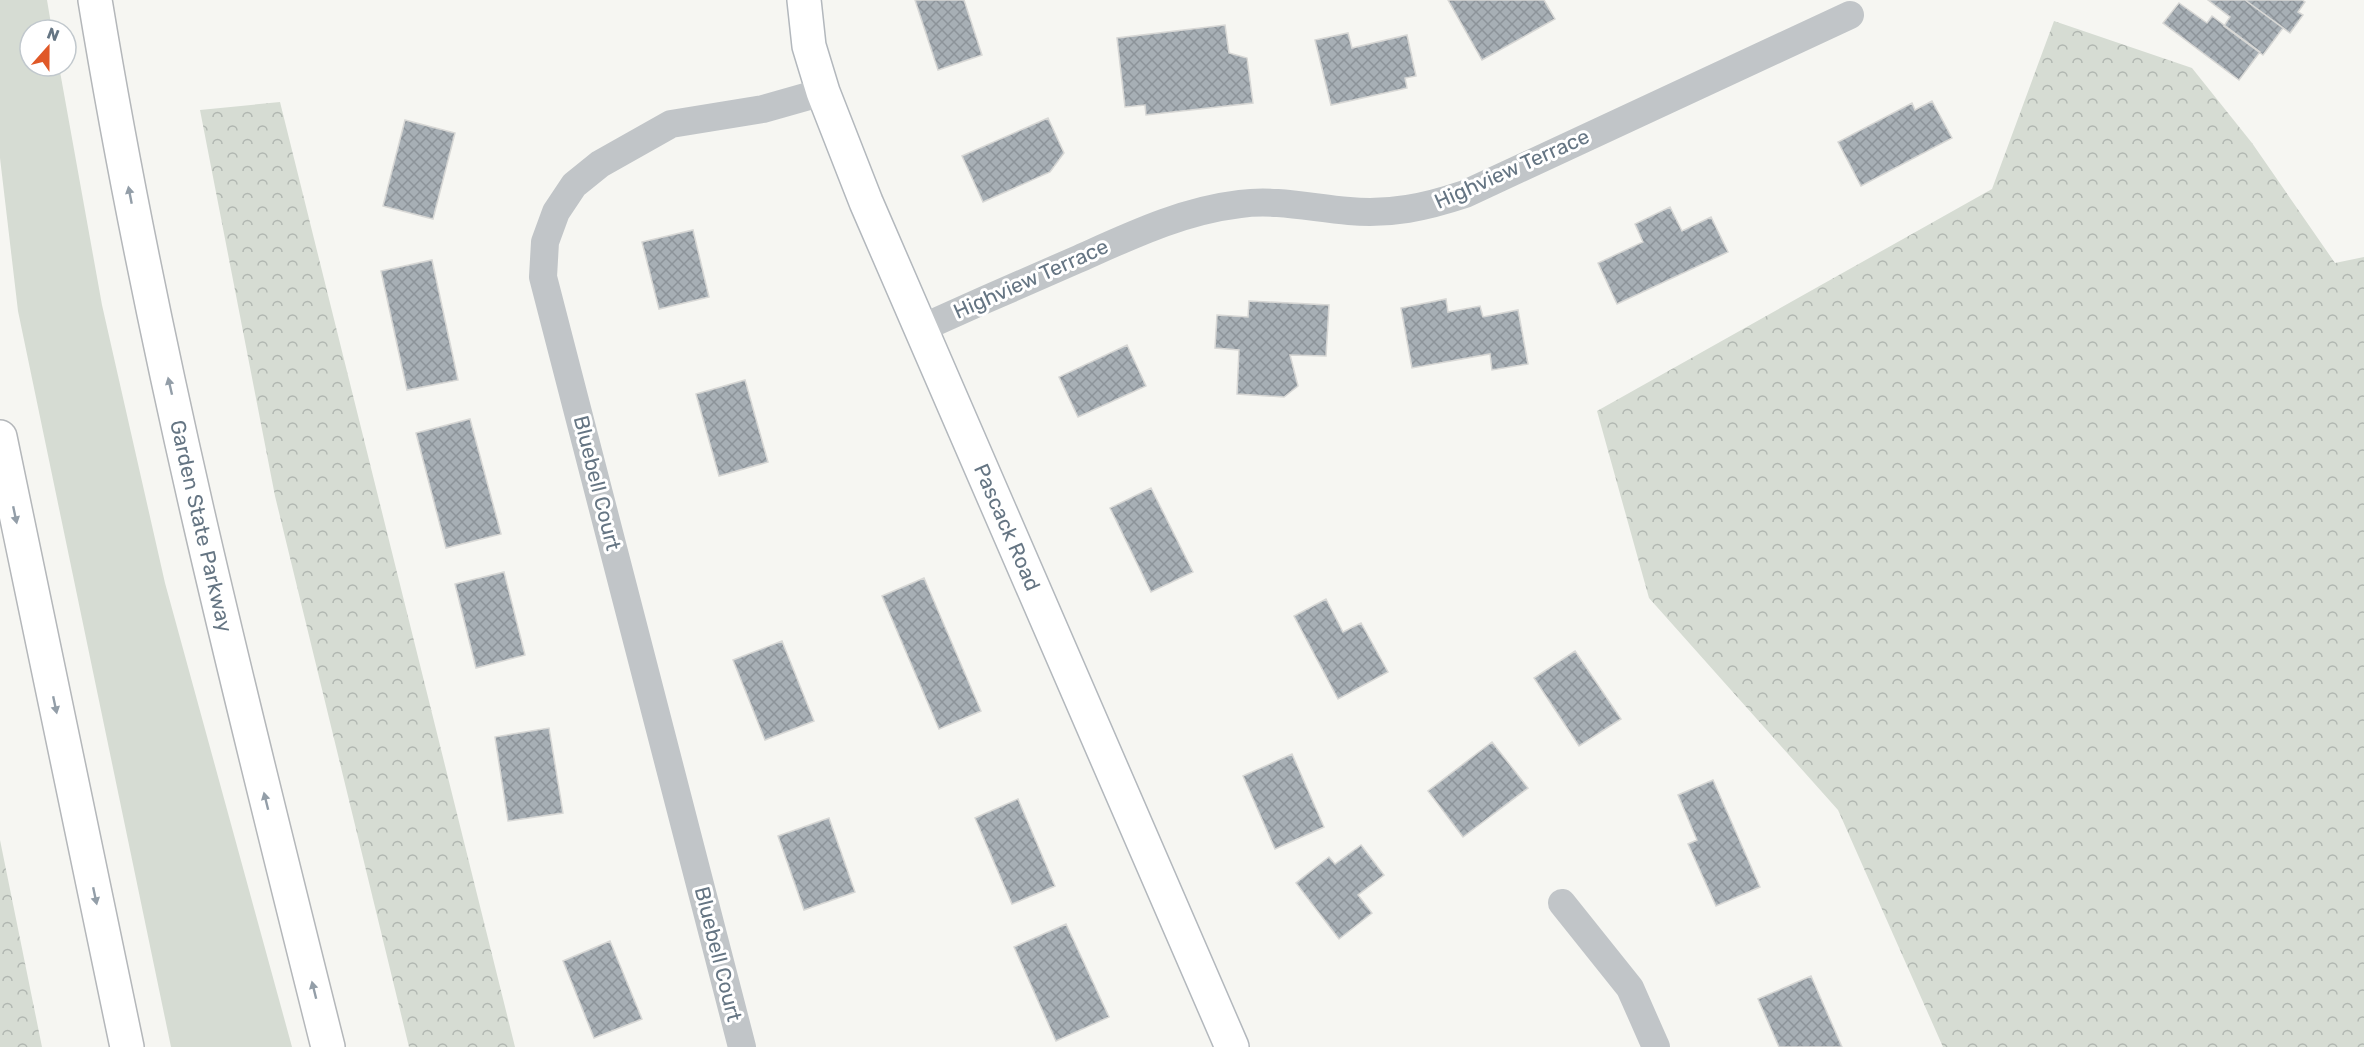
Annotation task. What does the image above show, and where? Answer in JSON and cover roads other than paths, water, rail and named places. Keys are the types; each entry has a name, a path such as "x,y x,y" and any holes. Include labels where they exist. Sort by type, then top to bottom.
{"main road":[{"name":"Garden State Parkway","path":"94,0 144,269 229,646 328,1047"},
{"name":"Pascack Road","path":"804,0 809,46 823,92 866,202 1232,1047"},
{"path":"0,436 127,1047"}],"street":[{"name":"Highview Terrace","path":"922,328 1156,224 1199,210 1242,203 1284,203 1350,212 1387,213 1428,207 1465,194 1850,15"},
{"name":"Bluebell Court","path":"742,1047 543,277 546,242 556,213 574,185 600,164 671,124 764,109 823,92"},
{"path":"1562,903 1630,988 1656,1047"}]}
